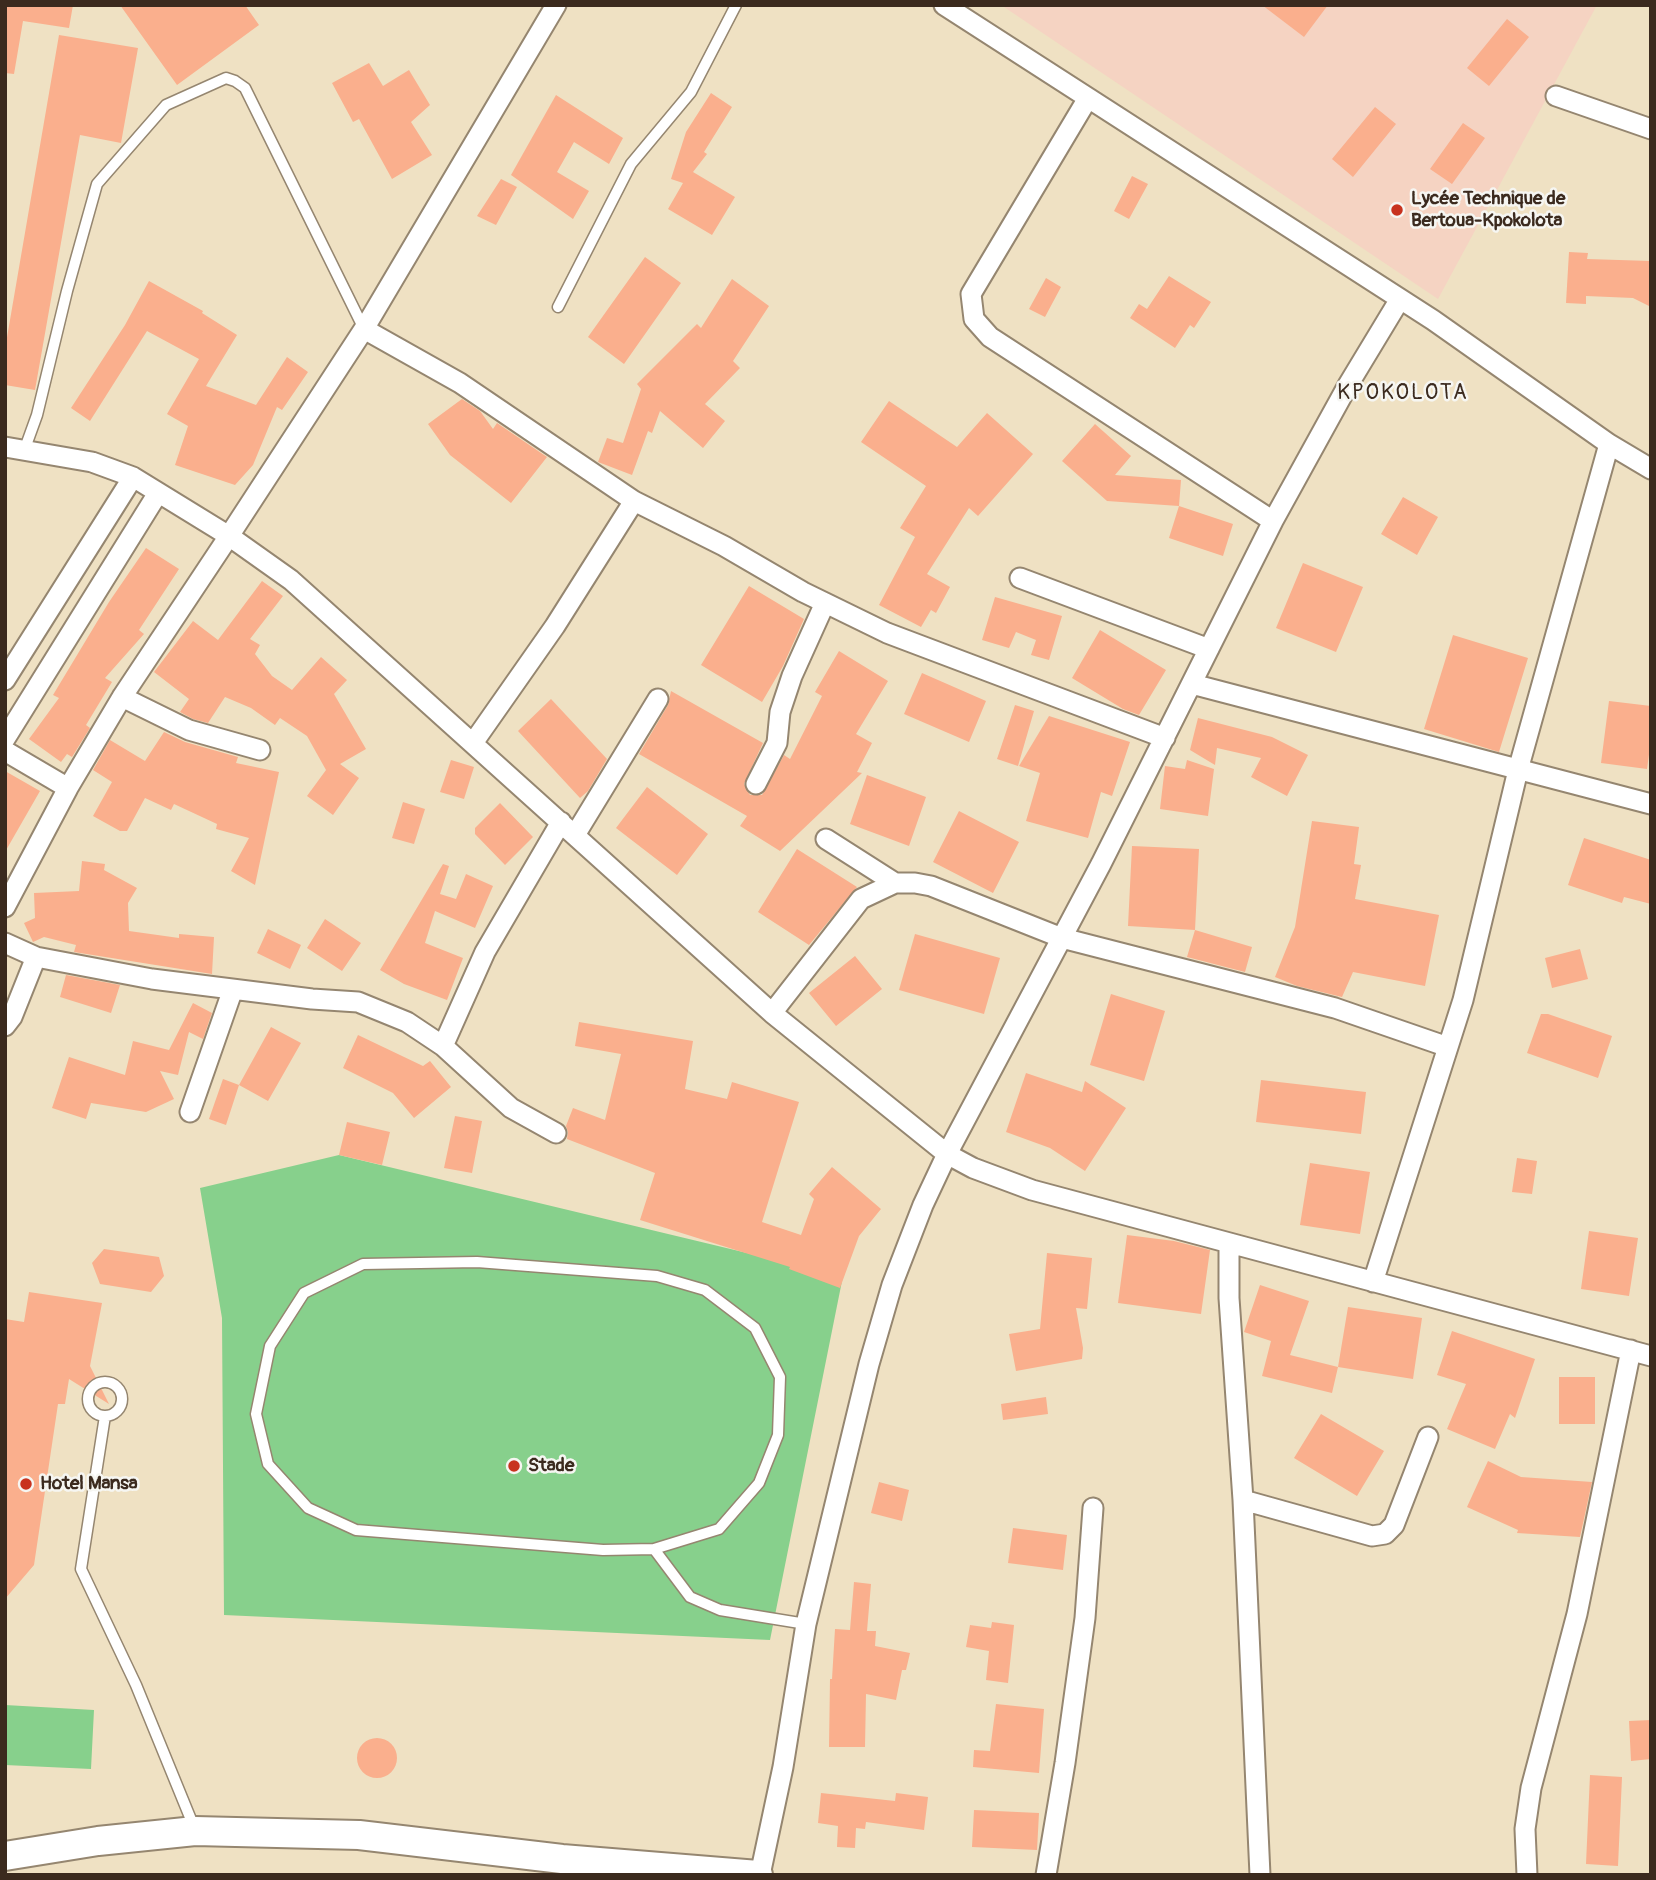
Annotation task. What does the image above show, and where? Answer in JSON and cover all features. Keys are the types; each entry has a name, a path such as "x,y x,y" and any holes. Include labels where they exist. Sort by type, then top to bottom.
{"main road":[{"path":"5,1856 98,1841 195,1831 359,1835 562,1858 759,1875"}],"street":[{"path":"5,907 68,788 122,696 364,329 555,5"},
{"path":"944,5 1400,299 1651,469"},
{"path":"1556,96 1651,129"},
{"path":"1088,98 971,294 974,319 990,337 1273,521"},
{"path":"759,1875 783,1767 806,1624 869,1364 892,1285 923,1205 1192,684 1273,521 1348,385 1400,299"},
{"path":"364,329 460,383 634,501 703,535 825,603 887,633 1164,738"},
{"path":"1373,1282 1463,1000 1518,770 1609,443"},
{"path":"14,449 92,462 133,477 229,536 291,580 772,1013 947,1154 973,1168 1032,1191 1651,1356"},
{"path":"5,680 133,477"},
{"path":"5,740 158,493"},
{"path":"473,743 555,626 634,501"},
{"path":"1020,578 1209,649"},
{"path":"756,784 777,743 780,712 792,676 825,603"},
{"path":"1192,684 1651,804"},
{"path":"122,696 189,730 261,750"},
{"path":"443,1046 485,952 658,699"},
{"path":"5,751 68,788"},
{"path":"826,839 895,883"},
{"path":"772,1013 861,899 895,883 915,883 1062,938 1335,1008 1448,1047"},
{"path":"5,943 36,957 152,979 312,999 358,1002 407,1022 443,1046 511,1108 556,1133"},
{"path":"5,1026 12,1017 36,957"},
{"path":"190,1112 233,989"},
{"path":"1229,1244 1229,1298 1243,1500 1260,1875"},
{"path":"1527,1875 1525,1829 1531,1788 1577,1614 1631,1350"},
{"path":"1243,1500 1372,1536 1385,1534 1394,1525 1428,1437"},
{"path":"1046,1875 1085,1618 1093,1508"}],"lane":[{"path":"558,307 631,164 691,92 736,5"},
{"path":"14,449 37,415 67,291 97,184 166,106 226,78 235,80 244,88 364,329"},
{"path":"477,1262 657,1276 705,1290 755,1328 774,1365 780,1377 778,1435 759,1483 719,1528 654,1549 603,1550 356,1530 308,1508 268,1464 256,1414 270,1346 304,1293 363,1264 477,1262"},
{"path":"105,1416 81,1569 136,1685 195,1831"},
{"path":"654,1549 690,1597 720,1610 806,1624"}],"shaded area":[{"name":"Lycée Technique de Bertoua-Kpokolota","path":"1001,5 1597,5 1438,299"}],"green space":[{"name":"Stade","path":"339,1155 843,1276 770,1640 224,1615 222,1318 200,1188"},
{"path":"5,1705 94,1710 91,1769 5,1765"}],"building":[{"path":"5,5 73,5 69,28 23,21 14,74 5,73"},
{"path":"120,5 245,5 259,25 177,85"},
{"path":"1262,5 1328,5 1304,37"},
{"path":"1507,19 1529,37 1489,86 1467,68"},
{"path":"59,35 138,48 121,143 80,135 35,390 5,385 5,349"},
{"path":"369,63 383,86 409,70 430,105 411,122 432,155 392,179 359,119 353,122 332,83"},
{"path":"711,93 732,107 704,152 707,154 693,172 735,197 712,235 668,209 683,183 671,179 686,132"},
{"path":"556,95 623,138 609,164 574,142 557,172 589,191 573,219 511,175"},
{"path":"1375,107 1396,124 1353,177 1332,159"},
{"path":"1463,123 1485,138 1452,184 1430,169"},
{"path":"1132,176 1148,184 1129,219 1114,211"},
{"path":"501,179 517,187 496,225 477,216"},
{"path":"1569,252 1588,253 1587,259 1651,261 1651,307 1633,298 1586,296 1586,304 1566,303"},
{"path":"645,257 681,283 624,364 588,337"},
{"path":"1169,276 1211,302 1194,328 1190,325 1175,348 1130,318 1139,304 1147,309"},
{"path":"1046,278 1061,287 1045,317 1029,309"},
{"path":"732,279 769,306 733,361 740,368 705,404 725,421 703,448 660,411 652,433 648,431 632,475 598,462 607,438 623,443 641,389 637,384 697,324 701,328"},
{"path":"149,281 203,311 202,313 237,335 206,386 256,405 287,357 308,372 282,410 277,407 253,465 235,485 175,465 188,426 167,414 199,359 147,331 90,421 71,408 125,325"},
{"path":"462,399 480,411 493,429 497,423 547,457 511,503 450,455 428,424"},
{"path":"889,401 957,447 987,413 1033,454 978,516 969,508 927,574 950,587 936,613 931,610 921,627 879,605 915,537 900,528 926,486 861,442"},
{"path":"1095,424 1131,456 1115,475 1181,480 1179,506 1107,501 1062,461"},
{"path":"1403,497 1438,517 1417,555 1381,534"},
{"path":"1179,506 1233,524 1223,556 1169,538"},
{"path":"146,548 179,569 139,630 144,634 105,678 112,682 86,725 90,728 72,757 67,754 61,762 29,739 59,698 53,695 109,602"},
{"path":"1303,563 1363,587 1336,652 1276,628"},
{"path":"262,581 283,596 250,639 260,645 255,654 272,676 292,690 321,657 347,680 334,694 366,749 340,764 359,778 333,815 307,796 326,770 307,736 280,718 275,725 251,708 225,697 208,723 193,719 180,712 189,699 154,672 193,621 218,640"},
{"path":"749,586 804,619 783,666 762,702 701,665"},
{"path":"995,597 1062,616 1049,660 1031,655 1036,640 1016,632 1009,648 982,640"},
{"path":"1100,630 1166,670 1139,715 1123,709 1072,678"},
{"path":"1453,635 1528,658 1499,752 1424,729"},
{"path":"839,651 888,681 856,734 872,743 857,772 862,773 780,851 740,826 747,816 639,754 668,705 671,691 763,743 744,784 750,795 762,795 784,755 790,759 822,696 815,692"},
{"path":"922,673 986,701 969,742 904,714"},
{"path":"551,699 607,759 588,791 580,798 518,731"},
{"path":"1609,701 1651,706 1651,740 1647,769 1601,763"},
{"path":"1015,705 1034,711 1018,766 997,759"},
{"path":"1049,716 1130,742 1112,796 1101,792 1088,838 1026,821 1040,773 1019,766"},
{"path":"1198,718 1272,737 1308,755 1287,796 1251,777 1261,758 1217,748 1215,765 1190,750"},
{"path":"164,732 185,742 238,757 236,763 279,772 255,885 231,871 249,838 216,829 217,824 174,804 171,810 145,798 127,831 120,831 93,816 112,782 93,770 110,740 145,761"},
{"path":"451,760 474,767 464,799 440,792"},
{"path":"1187,760 1214,769 1208,816 1160,809 1165,766 1185,769"},
{"path":"5,771 40,791 5,852"},
{"path":"867,775 926,797 909,846 850,824"},
{"path":"647,787 708,834 677,875 616,828"},
{"path":"403,802 425,809 414,844 392,838"},
{"path":"500,803 533,837 505,865 475,834 475,828"},
{"path":"959,811 1019,842 993,893 933,862"},
{"path":"1312,821 1359,827 1354,864 1361,865 1355,899 1439,915 1425,986 1353,972 1342,997 1297,986 1275,977 1295,927"},
{"path":"1584,838 1651,860 1651,904 1624,897 1622,903 1568,885"},
{"path":"1132,846 1199,849 1195,930 1128,926"},
{"path":"797,849 857,887 809,945 758,912"},
{"path":"82,861 105,864 104,870 137,888 128,903 129,931 179,938 179,934 214,937 212,974 74,952 76,945 44,937 33,942 24,923 35,918 34,893 79,891"},
{"path":"443,864 449,866 440,894 456,899 466,874 493,886 475,928 435,911 425,943 463,958 447,1000 404,984 380,970"},
{"path":"325,919 361,943 342,971 307,948"},
{"path":"268,929 301,945 290,969 257,953"},
{"path":"1195,930 1252,947 1245,972 1187,957"},
{"path":"915,934 1000,958 984,1014 899,990"},
{"path":"1580,949 1588,979 1552,988 1545,958"},
{"path":"855,956 882,989 836,1026 809,993"},
{"path":"66,975 120,985 111,1013 60,997"},
{"path":"1111,994 1165,1011 1144,1081 1090,1065"},
{"path":"193,1003 212,1013 203,1039 189,1032 178,1075 160,1071 174,1099 146,1112 91,1103 86,1119 52,1108 69,1057 125,1075 133,1041 169,1050"},
{"path":"1541,1014 1612,1036 1598,1078 1527,1053"},
{"path":"579,1022 693,1041 685,1089 727,1099 732,1082 799,1102 762,1222 801,1235 814,1199 809,1194 832,1167 881,1209 859,1236 840,1288 789,1269 790,1267 640,1220 655,1173 567,1139 566,1126 573,1108 605,1120 621,1054 575,1046"},
{"path":"271,1027 301,1043 268,1101 239,1085"},
{"path":"358,1035 423,1066 430,1061 451,1087 414,1118 393,1093 343,1068"},
{"path":"1026,1073 1082,1092 1085,1081 1126,1108 1085,1171 1050,1148 1006,1132"},
{"path":"223,1079 239,1085 226,1125 209,1119"},
{"path":"1261,1080 1366,1092 1361,1134 1256,1122"},
{"path":"455,1116 482,1121 472,1173 444,1168"},
{"path":"347,1122 390,1132 382,1165 339,1155"},
{"path":"1517,1158 1537,1161 1532,1194 1512,1192"},
{"path":"1310,1163 1370,1172 1360,1234 1300,1225"},
{"path":"1589,1231 1638,1238 1629,1296 1581,1289"},
{"path":"1127,1235 1174,1241 1210,1250 1201,1314 1118,1303"},
{"path":"104,1249 159,1257 164,1276 151,1292 100,1284 92,1263"},
{"path":"1047,1253 1092,1258 1087,1309 1076,1308 1083,1348 1082,1359 1016,1371 1009,1334 1040,1329"},
{"path":"1260,1285 1309,1301 1290,1355 1338,1367 1332,1393 1262,1376 1271,1341 1244,1332"},
{"name":"Hotel Mansa","path":"29,1292 102,1303 90,1366 109,1404 69,1379 65,1404 58,1404 34,1565 5,1599 5,1319 24,1322"},
{"path":"1348,1307 1422,1318 1413,1379 1338,1367"},
{"path":"1452,1331 1535,1359 1515,1418 1510,1414 1495,1449 1447,1429 1466,1384 1437,1375"},
{"path":"1559,1377 1595,1377 1595,1424 1559,1424"},
{"path":"1046,1397 1048,1414 1003,1420 1001,1404"},
{"path":"1321,1414 1384,1451 1357,1496 1294,1458"},
{"path":"1488,1461 1521,1477 1592,1482 1580,1537 1517,1533 1518,1530 1467,1507"},
{"path":"879,1482 909,1490 902,1521 871,1513"},
{"path":"1013,1528 1067,1535 1063,1570 1008,1563"},
{"path":"854,1582 871,1584 867,1631 876,1631 875,1646 910,1653 906,1670 902,1670 896,1700 866,1694 865,1747 829,1747 830,1679 835,1629 850,1630"},
{"path":"992,1622 1014,1625 1008,1683 986,1680 989,1651 966,1647 970,1625 991,1628"},
{"path":"996,1704 1044,1709 1039,1773 973,1767 974,1750 990,1751"},
{"path":"1651,1720 1651,1759 1631,1761 1629,1721"},
{"path":"377,1738 391,1744 397,1758 391,1772 377,1778 363,1772 357,1758 363,1744"},
{"path":"1590,1775 1622,1777 1618,1866 1586,1864"},
{"path":"821,1793 895,1801 896,1793 928,1797 924,1830 866,1822 865,1829 856,1828 855,1848 837,1847 838,1826 818,1823"},
{"path":"974,1810 1039,1813 1037,1850 972,1847"}],"place":[{"name":"Lycée Technique de Bertoua-Kpokolota","path":"1397,210"},
{"name":"Stade","path":"514,1466"},
{"name":"Hotel Mansa","path":"26,1484"}],"district":[{"name":"KPOKOLOTA","path":"1403,394"}]}
